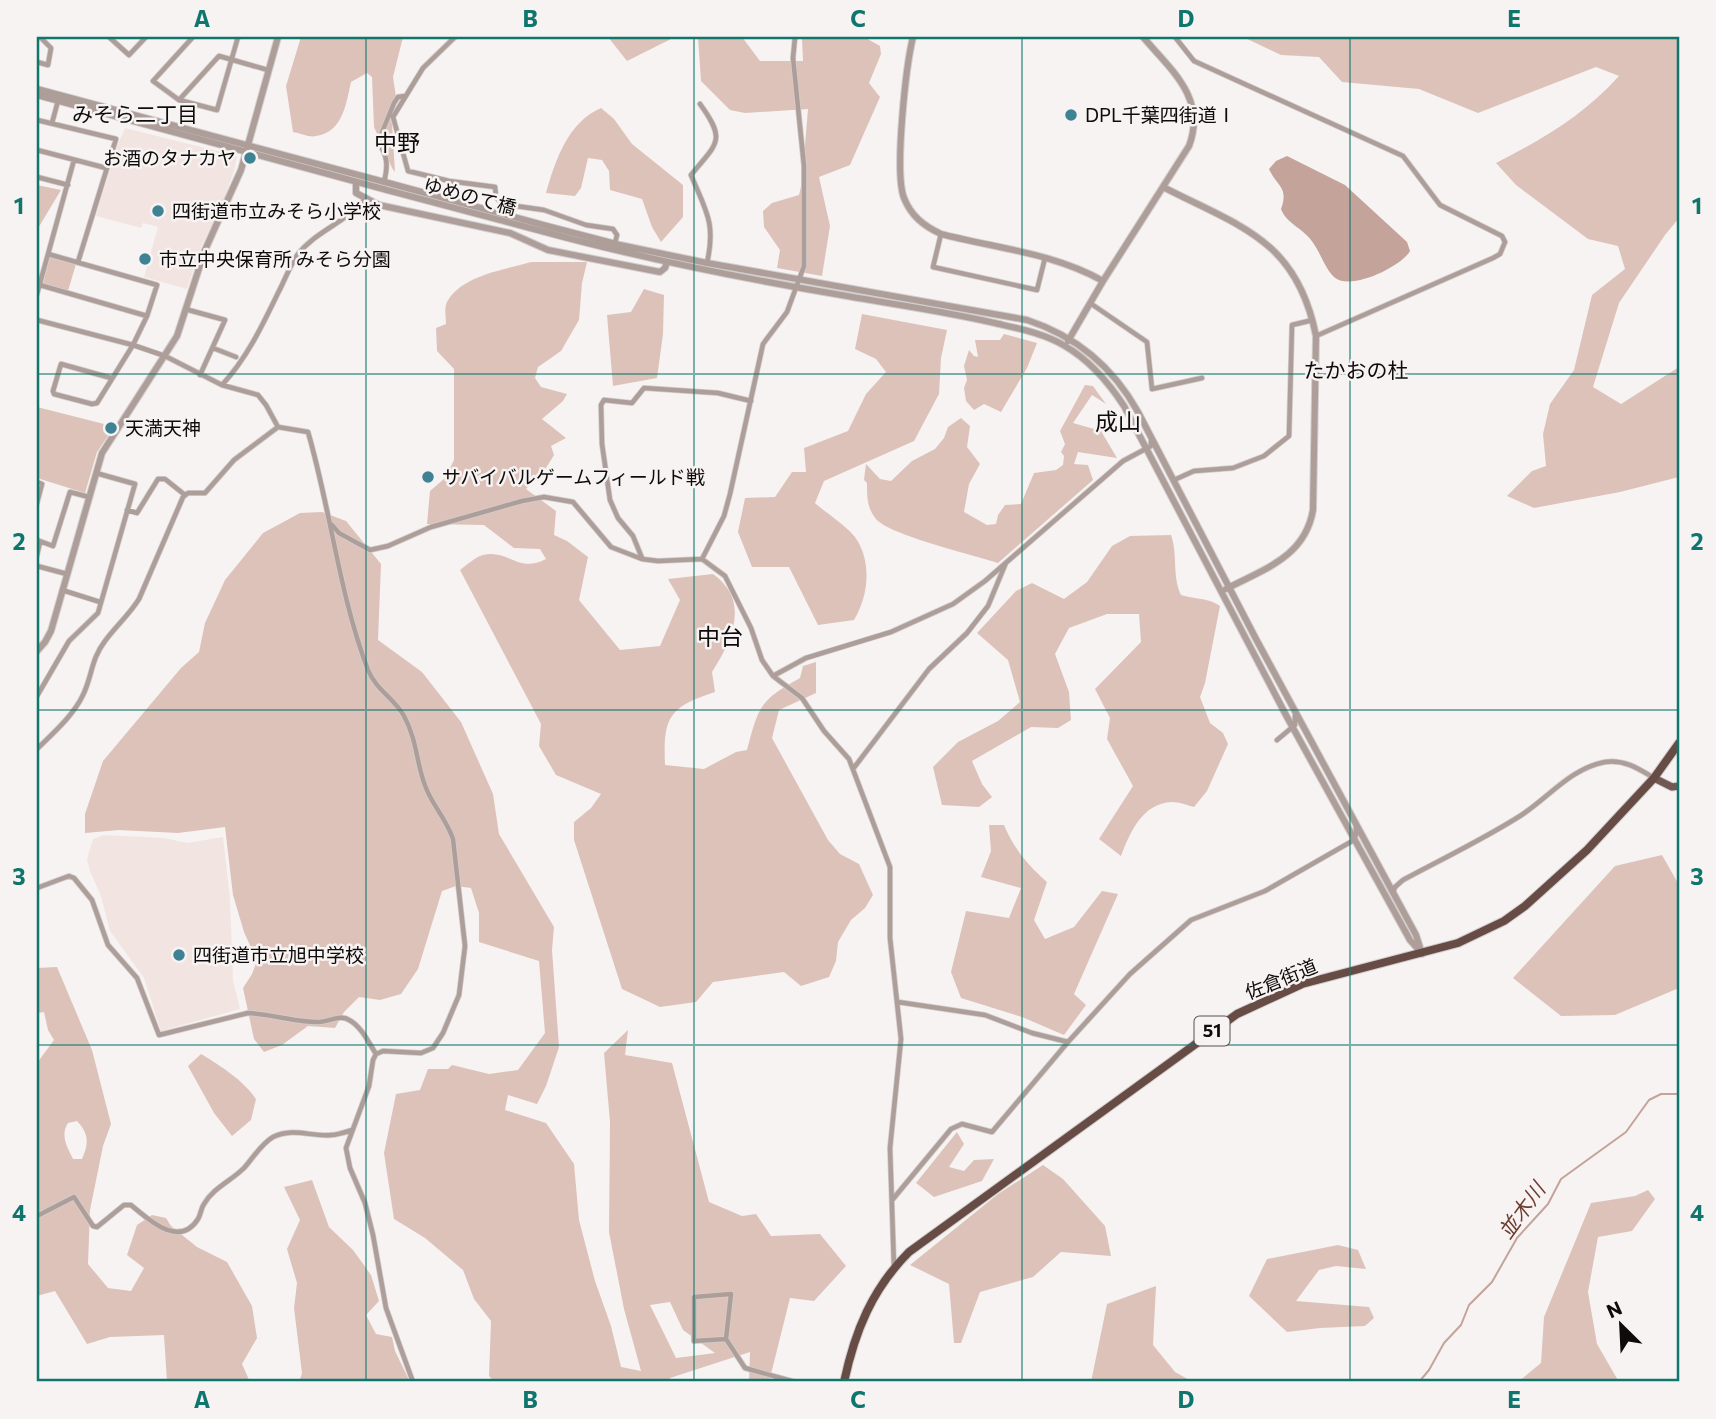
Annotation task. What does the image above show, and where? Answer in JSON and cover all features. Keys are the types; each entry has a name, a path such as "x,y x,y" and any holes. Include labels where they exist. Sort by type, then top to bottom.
{"highway":[{"name":"佐倉街道","path":"844,1382 862,1320 876,1292 909,1252 1237,1014 1302,984 1422,954 1483,933 1515,914 1587,850 1654,778 1679,743"}],"main road":[{"path":"1654,778 1672,787 1679,786"}],"street":[{"path":"37,62 48,65 51,48 40,37"},
{"path":"109,37 129,55 146,37"},
{"path":"193,37 153,81 179,100 217,110 238,37"},
{"path":"37,651 51,631 102,453 177,335 205,250 246,153 278,37"},
{"path":"455,37 429,61 393,117 408,171 449,181 495,187 496,197 502,204 557,213 586,225 613,229 617,235 615,243"},
{"path":"702,559 724,516 763,344 787,312 800,278 805,255 804,166 793,58 795,37"},
{"path":"913,37 907,68 900,178 905,201 916,218 924,226 941,234 1045,258 1083,270 1103,281"},
{"path":"1065,345 1189,146 1195,121 1194,110 1180,80 1143,37"},
{"path":"1175,37 1194,61 1403,156 1440,205 1502,236 1505,242 1500,254 1493,258 1316,336"},
{"path":"179,100 219,56 268,70"},
{"path":"37,89 248,145 388,186"},
{"path":"37,95 356,182 388,186"},
{"path":"388,186 388,163 385,151 378,142 394,103 398,97 405,96"},
{"path":"52,123 58,101"},
{"path":"700,104 712,121 717,140 691,175 710,222 712,239 706,263"},
{"path":"37,120 116,139 78,262"},
{"path":"37,150 106,168"},
{"path":"37,294 74,160"},
{"path":"37,177 68,185"},
{"path":"356,182 356,193 379,205 516,235 548,250 649,271 660,272 667,262"},
{"name":"ゆめのて橋","path":"388,186 546,229"},
{"path":"1163,187 1258,236 1276,251 1302,288 1316,336 1311,524 1305,537 1286,557 1221,592"},
{"path":"222,385 238,367 253,342 296,256 308,242 358,208 365,199"},
{"path":"497,230 502,204"},
{"path":"546,229 706,263 1027,320 1070,338 1093,355 1129,396 1416,935 1422,954"},
{"path":"546,229 667,262 977,318 1028,330 1065,345 1092,367 1115,392 1354,840 1410,940 1422,954"},
{"path":"941,234 933,267 1037,290 1045,258"},
{"path":"48,254 157,285 147,316 133,345 95,404 53,392 61,364 111,378"},
{"path":"40,285 147,316"},
{"path":"1090,302 1147,342 1152,388 1202,378"},
{"path":"186,309 225,320 200,375"},
{"path":"37,320 165,356 222,385 258,396 266,404 278,426"},
{"path":"1173,481 1195,471 1233,468 1264,456 1289,436 1292,325 1313,320"},
{"path":"213,348 236,357"},
{"path":"642,559 633,536 618,518 610,500 602,444 601,405 604,400 632,403 644,388 718,393 751,401"},
{"path":"127,510 137,513 158,479 164,479 185,495 205,493 234,460 278,426 308,432 356,634 369,674 405,718 414,738 426,790 449,828 456,858 465,946 460,995 436,1044 421,1053 383,1051 376,1054 369,1086 346,1148 350,1168 365,1203 386,1308 413,1382"},
{"path":"773,677 806,658 891,632 953,604 1123,461 1151,446 1151,437"},
{"path":"37,696 69,642 98,613 135,484 96,472"},
{"path":"37,482 42,484 37,503"},
{"path":"37,555 38,541 53,546 70,492 89,497"},
{"path":"37,749 83,695 92,663 105,640 130,614 139,599 185,495"},
{"path":"332,525 339,533 370,550 388,546 431,527 544,497 573,502 611,547 642,559 702,559 715,567 731,584 762,660 773,677 802,698 853,769 890,867 890,938 901,1039 890,1148 894,1267"},
{"path":"853,769 929,670 967,633 988,606 1007,561"},
{"path":"37,566 67,574"},
{"path":"62,590 100,603"},
{"path":"1277,740 1295,725 1295,712"},
{"path":"1393,894 1395,887 1403,880 1522,814 1590,766 1607,761 1621,762 1631,764 1654,778"},
{"path":"893,1199 951,1129 962,1124 992,1132 1130,974 1191,920 1265,891 1354,840 1356,823"},
{"path":"37,888 69,876 74,878 91,898 108,945 137,978 159,1035 248,1013 262,1013 297,1022 329,1021 341,1017 349,1019 357,1027 376,1054"},
{"path":"1384,877 1395,882 1403,880"},
{"path":"898,1002 985,1015 1068,1042"},
{"path":"37,1216 74,1196 93,1226 97,1227 124,1206 131,1205 162,1229 180,1231 189,1228 198,1219 209,1197 243,1170 268,1140 290,1132 331,1135 352,1130"},
{"path":"726,1339 694,1341 694,1297 731,1294 726,1339 745,1368 794,1382"}],"shaded area":[{"path":"301,37 403,37 393,77 396,97 390,116 395,172 374,127 372,77 367,73 351,82 342,116 332,129 314,136 293,132 286,86"},
{"path":"608,37 675,37 627,61"},
{"path":"698,37 742,37 760,61 803,61 802,39 805,37 864,37 880,46 881,54 869,83 880,97 850,165 819,177 830,226 822,276 777,268 780,250 764,227 763,211 772,203 799,195 808,109 745,113 730,110 701,81"},
{"path":"1243,37 1679,37 1679,218 1619,303 1593,387 1621,404 1679,367 1679,477 1620,492 1534,508 1507,496 1532,471 1546,466 1543,434 1550,404 1574,370 1592,295 1625,269 1618,246 1588,239 1516,185 1496,163 1562,125 1592,103 1619,76 1596,67 1478,113 1419,89 1342,82 1319,57 1281,55"},
{"path":"601,108 614,119 632,144 683,185 683,217 661,242 652,227 642,199 610,190 609,171 602,160 588,158 581,188 575,196 546,193 559,156 571,133 590,114"},
{"name":"四街道市立みそら小学校","path":"125,128 237,156 221,207 201,247 187,289 144,277 158,227 143,223 141,228 96,216"},
{"path":"1287,156 1345,185 1407,242 1410,251 1397,264 1375,275 1352,281 1342,281 1334,277 1311,240 1281,209 1283,191 1269,169 1276,161"},
{"path":"37,185 61,190 37,230"},
{"path":"50,257 76,264 68,291 43,283"},
{"path":"531,262 587,262 579,320 561,351 538,367 535,378 541,387 567,394 563,401 542,419 566,438 551,446 554,455 526,489 556,511 554,535 588,557 579,600 620,650 660,646 680,600 668,579 713,574 732,596 734,622 726,647 712,672 715,692 688,703 672,716 666,735 665,765 704,769 736,752 747,750 758,714 768,699 800,678 803,666 816,662 816,693 779,710 772,738 828,840 840,854 859,864 873,895 865,908 851,920 838,942 836,961 829,977 801,986 784,972 713,982 696,1002 660,1007 622,989 574,840 574,822 591,808 601,794 556,775 539,746 541,724 460,570 483,555 500,555 528,564 546,559 540,549 514,548 484,525 427,524 430,491 445,478 454,460 454,369 437,351 436,328 446,324 447,302 463,285 484,275"},
{"path":"644,289 664,295 663,334 657,378 613,386 607,315 631,312"},
{"path":"862,314 947,330 941,358 939,394 914,441 824,481 815,503 854,535 865,559 866,580 859,611 854,620 818,625 789,567 752,567 738,532 745,498 775,497 792,472 806,472 804,448 848,431 866,394 886,372 876,359 855,349"},
{"path":"1004,334 1037,343 1027,368 1001,412 984,404 974,410 966,401 964,388 967,380 964,366 969,350 978,357 975,340 1000,340"},
{"path":"1085,385 1093,386 1106,404 1092,395 1073,423 1101,431 1117,458 1078,452 1074,464 1088,465 1093,480 998,563 897,531 884,525 873,515 868,502 867,483 864,480 866,464 880,479 891,481 912,461 935,449 944,438 948,427 961,418 970,426 967,447 980,464 969,484 964,512 987,525 996,524 1005,505 1021,504 1034,473 1056,470 1063,465 1064,456 1061,452 1065,444 1060,431"},
{"path":"37,407 108,425 105,430 110,433 97,452 85,493 37,478"},
{"path":"322,512 346,521 381,564 378,640 422,672 461,722 493,794 499,834 554,927 552,950 559,1047 537,1104 508,1095 505,1110 546,1123 574,1164 579,1220 621,1367 641,1371 624,1309 609,1232 610,1122 604,1053 628,1030 625,1055 672,1063 709,1202 742,1216 756,1214 771,1236 820,1234 846,1266 814,1301 790,1298 769,1382 749,1382 750,1352 670,1378 670,1382 495,1382 489,1376 491,1321 474,1299 463,1270 425,1238 394,1219 384,1153 396,1094 420,1090 428,1069 448,1069 452,1065 489,1074 518,1070 545,1033 539,961 479,942 479,913 471,888 456,886 442,891 418,969 401,994 380,1000 359,997 344,1012 335,1028 308,1026 282,1045 264,1052 254,1039 243,988 257,961 244,932 233,895 225,827 178,833 119,830 85,833 85,814 103,761 181,668 199,652 205,623 225,580 263,533 300,513","holes":["670,1302 683,1330 715,1353 676,1358 650,1305"]},
{"path":"1171,535 1181,595 1220,606 1200,697 1210,723 1223,733 1228,744 1207,791 1194,807 1172,802 1145,813 1133,829 1121,856 1099,839 1133,786 1107,739 1110,718 1095,689 1141,642 1139,614 1107,614 1069,628 1055,654 1069,692 1071,720 1058,728 1031,727 972,761 982,784 992,797 979,807 942,805 933,767 958,742 998,721 1020,702 1008,660 977,633 1016,591 1032,583 1064,599 1087,582 1112,546 1130,536"},
{"path":"989,825 1004,825 1022,856 1047,882 1034,920 1045,939 1074,927 1102,891 1118,894 1074,994 1086,1005 1064,1035 1022,1017 961,998 951,972 966,911 1009,918 1021,888 981,877 991,851"},
{"name":"四街道市立旭中学校","path":"104,835 164,838 187,843 223,837 230,899 233,981 240,1009 161,1031 144,978 110,931 101,896 90,871 87,859 93,839"},
{"path":"1662,855 1679,885 1679,988 1615,1015 1561,1016 1513,978 1615,866"},
{"path":"57,967 92,1050 111,1124 103,1146 90,1210 88,1264 108,1288 131,1291 144,1268 127,1255 137,1225 152,1215 166,1218 171,1226 197,1247 227,1262 252,1306 257,1338 242,1364 250,1382 167,1382 164,1335 110,1337 87,1344 55,1291 37,1296 37,1063 54,1040 48,1030 44,1012 37,1013 37,968","holes":["77,1121 87,1139 86,1148 82,1159 73,1159 65,1141 65,1132 68,1123"]},
{"path":"201,1054 238,1080 256,1099 251,1120 232,1136 214,1113 188,1066"},
{"path":"957,1132 964,1144 949,1167 964,1171 974,1160 994,1159 982,1181 934,1197 916,1183"},
{"path":"1043,1165 1063,1179 1105,1226 1111,1256 1061,1252 1033,1277 980,1292 961,1343 954,1343 949,1284 910,1265 998,1194"},
{"path":"312,1180 329,1227 353,1250 371,1275 379,1301 366,1315 376,1334 392,1337 395,1351 410,1382 299,1382 302,1373 294,1308 297,1283 287,1249 300,1220 284,1187"},
{"path":"1648,1190 1655,1199 1632,1231 1598,1237 1588,1292 1597,1344 1619,1382 1518,1382 1541,1363 1544,1317 1591,1203 1635,1196"},
{"path":"1338,1245 1358,1250 1366,1269 1336,1266 1319,1270 1296,1301 1369,1307 1374,1318 1365,1326 1287,1332 1249,1296 1267,1259"},
{"path":"1156,1286 1153,1345 1175,1372 1193,1382 1091,1382 1107,1304"}],"waterway":[{"name":"並木川","path":"1419,1382 1444,1343 1461,1325 1469,1305 1492,1282 1517,1238 1548,1204 1561,1179 1626,1132 1649,1100 1661,1094 1679,1094"}],"place":[{"name":"DPL千葉四街道Ⅰ","path":"1071,115"},
{"name":"お酒のタナカヤ","path":"250,158"},
{"name":"四街道市立みそら小学校","path":"158,211"},
{"name":"市立中央保育所 みそら分園","path":"145,259"},
{"name":"天満天神","path":"111,428"},
{"name":"サバイバルゲームフィールド戦","path":"428,477"},
{"name":"四街道市立旭中学校","path":"179,955"}],"district":[{"name":"みそら二丁目","path":"135,115"},
{"name":"中野","path":"397,143"},
{"name":"たかおの杜","path":"1356,371"},
{"name":"成山","path":"1118,422"},
{"name":"中台","path":"720,637"}]}
